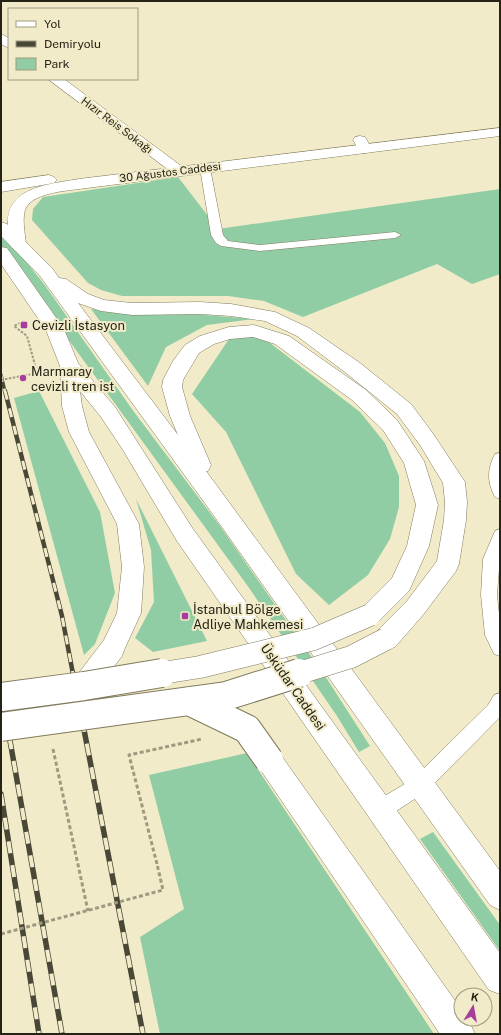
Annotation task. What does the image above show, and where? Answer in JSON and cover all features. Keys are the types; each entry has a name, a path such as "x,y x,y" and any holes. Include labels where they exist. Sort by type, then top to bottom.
{"main road":[{"name":"Hızır Reis Sokağı","path":"56,80 179,171"},
{"name":"30 Ağustos Caddesi","path":"18,244 16,218 19,205 33,193 79,184 205,168 500,121"},
{"name":"30 Ağustos Caddesi","path":"1,187 166,162 500,132"},
{"name":"30 Ağustos Caddesi","path":"1,194 25,184"},
{"path":"1,227 46,272 215,500 500,895"},
{"name":"Üsküdar Caddesi","path":"1,252 55,329 70,366 108,412 185,535 500,979"},
{"path":"1,727 226,696 351,657 386,638 415,608 448,564 455,520 456,502 454,482 427,440 404,409 353,368 303,332 269,316 231,310 200,308 132,309 101,305 82,298 46,272"},
{"path":"1,697 84,686 200,666 307,641 370,615 402,584 418,546 427,505 414,461 390,425 359,394 282,340 254,331 229,333 207,340 192,349 180,366 173,380 174,397 180,416 215,500"},
{"path":"70,366 72,406 79,432 128,524 133,566 129,614 113,648 84,686"},
{"path":"189,701 247,729 459,1034"}],"lane":[{"path":"205,168 217,235 220,241 225,244 246,247 276,248 395,235"},
{"path":"500,458 495,479 500,493"},
{"path":"500,535 491,559 489,595 493,635 500,649"},
{"path":"380,810 420,785 494,711 500,700"}],"path":[{"path":"1,380 37,373 27,336"},
{"path":"51,742 88,911"},
{"path":"1,934 162,890 157,864 137,790"}],"green space":[{"path":"178,177 218,229 500,189 500,274 472,284 437,264 303,317 264,301 228,296 122,296 101,290 88,283 32,220 33,209 43,197"},
{"path":"1,231 44,284 134,412 220,526 327,679 370,746 359,752 337,716 247,585 1,247"},
{"path":"91,309 135,314 193,314 254,319 207,325 166,347 148,386"},
{"path":"261,336 360,412 385,443 399,476 399,507 390,539 368,575 329,605 296,574 226,432 192,394 229,339"},
{"path":"39,391 100,512 115,593 95,644 84,655 14,398"},
{"path":"136,499 207,641 153,652 135,638 154,602 151,550"},
{"path":"247,753 434,1034 160,1034 140,937 184,909 149,775"},
{"path":"433,832 500,925 500,951 420,839"}],"railway":[{"path":"1,375 5,392"},
{"path":"5,391 62,616 73,674"},
{"path":"73,673 143,1034"},
{"path":"1,690 62,1034"},
{"path":"1,794 39,1034"}],"place":[{"name":"Cevizli İstasyon","path":"24,325"},
{"name":"Marmaray cevizli tren ist","path":"23,378"},
{"name":"İstanbul Bölge Adliye Mahkemesi","path":"185,616"}]}
